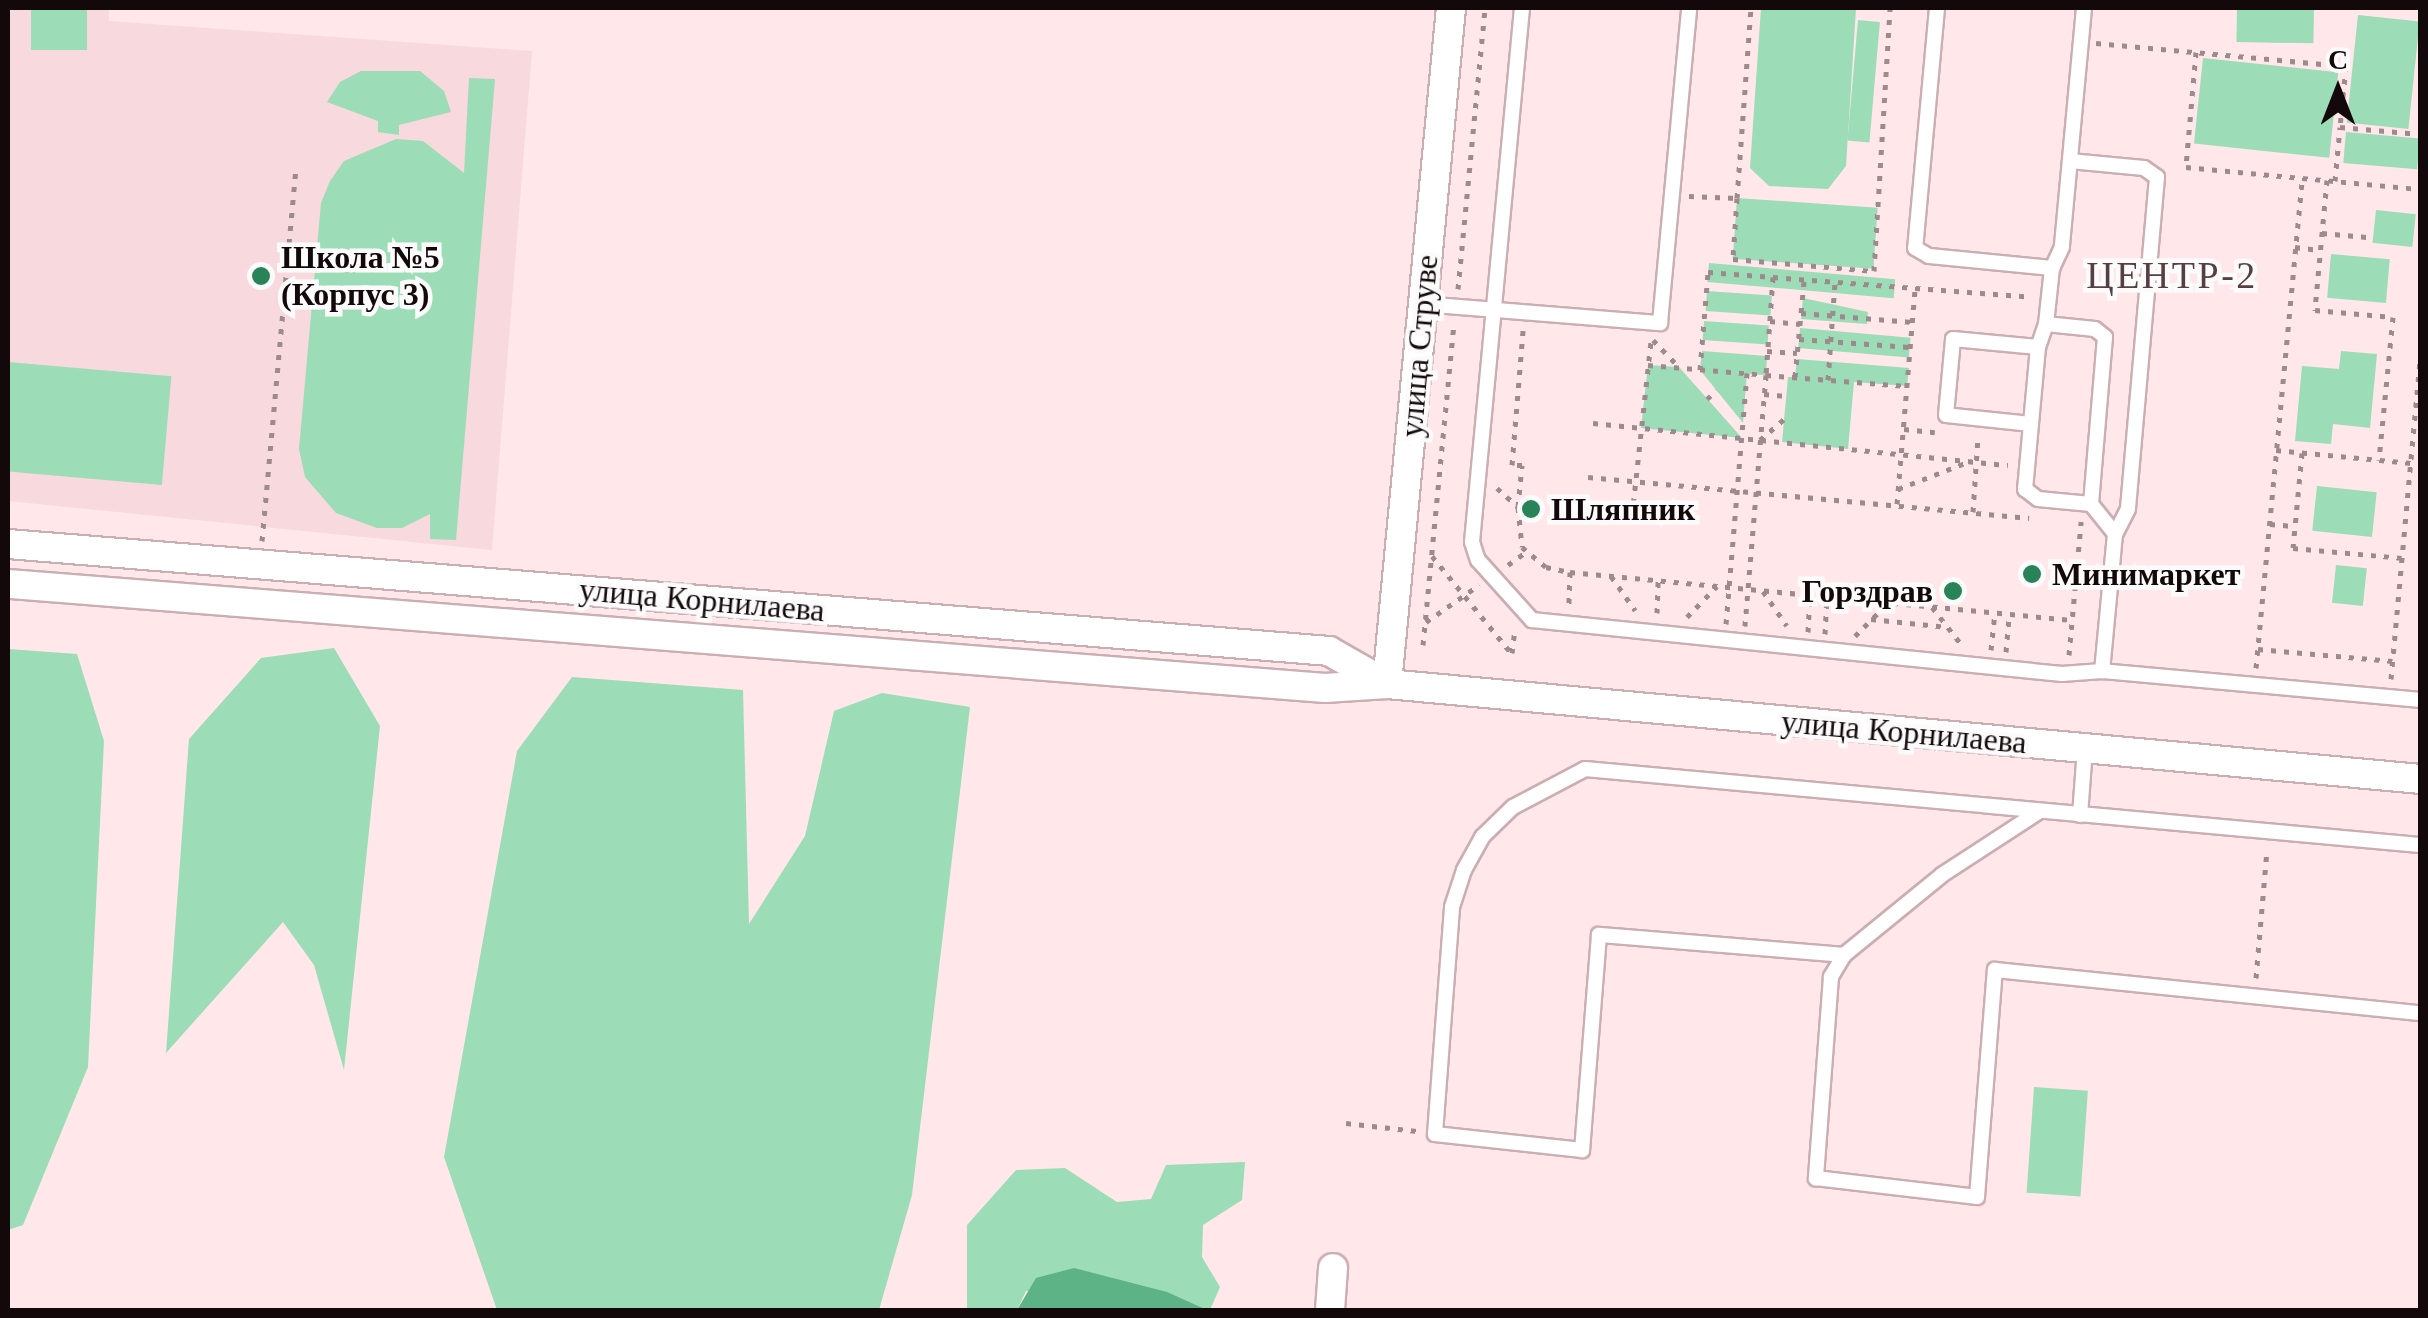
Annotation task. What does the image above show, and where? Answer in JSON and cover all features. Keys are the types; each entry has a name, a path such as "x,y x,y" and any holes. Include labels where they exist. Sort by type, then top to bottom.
{"street":[{"name":"улица Струве","path":"1388,684 1451,8"},
{"name":"улица Корнилаева","path":"8,544 1329,651 1388,684"},
{"name":"улица Корнилаева","path":"8,584 1325,688 1388,684 2420,780"},
{"path":"1330,1310 1333,1268"}],"lane":[{"path":"1522,8 1473,552 1532,620 1567,628 1990,667 2068,673 2102,671 2420,700"},
{"path":"1423,304 1660,323 1688,8"},
{"path":"1936,8 1915,248 1929,256 2052,268"},
{"path":"2084,8 2062,247 2052,268 2046,324 2038,348 2025,489 2030,497 2091,504"},
{"path":"2070,161 2144,168 2157,177 2128,509 2111,529 2102,671"},
{"path":"2046,324 2095,329 2105,336 2091,504 2111,529"},
{"path":"2031,424 1946,415 1953,339 2038,348"},
{"path":"2080,814 2085,748"},
{"path":"1844,955 1599,935 1582,1150 1435,1134 1452,907 1464,870 1482,837 1545,786 1585,769 2420,845"},
{"path":"2041,811 1942,875 1844,955 1831,977 1816,1178 1976,1197 1995,970 2420,1013"}],"path":[{"path":"1750,8 1733,259 1874,271 1890,8"},
{"path":"2081,41 2346,66 2315,310 2393,317 2380,460"},
{"path":"2196,52 2186,167 2420,189"},
{"path":"2340,127 2420,134"},
{"path":"261,548 296,169"},
{"path":"2254,685 2302,178"},
{"path":"1672,195 1737,198"},
{"path":"2322,233 2367,237"},
{"path":"2295,248 2321,250"},
{"path":"1700,370 1708,272 2049,298"},
{"path":"1744,644 1773,277"},
{"path":"1795,377 1804,280"},
{"path":"1828,380 1835,282"},
{"path":"1896,506 1916,288"},
{"path":"1524,312 1512,464 1522,465 1518,507 1522,547 1546,567 2072,620"},
{"path":"1801,313 1912,322"},
{"path":"1770,321 1800,324"},
{"path":"1632,516 1652,322"},
{"path":"1651,338 1678,368"},
{"path":"1799,339 1910,347"},
{"path":"1768,351 1798,353"},
{"path":"2389,697 2410,463 2417,432 2420,358"},
{"path":"1648,365 1907,386"},
{"path":"1724,642 1748,373"},
{"path":"1706,399 1717,390"},
{"path":"1764,394 1786,396"},
{"path":"1760,440 1784,419"},
{"path":"1593,423 2014,466"},
{"path":"1904,428 1941,433"},
{"path":"1959,435 1986,438"},
{"path":"1973,512 1972,462 1978,437"},
{"path":"2276,450 2410,463"},
{"path":"2007,451 2014,466 2013,482"},
{"path":"2302,453 2293,548 2402,558"},
{"path":"1898,489 1972,462"},
{"path":"1479,471 1518,507"},
{"path":"1588,477 2046,519"},
{"path":"2010,516 2012,499"},
{"path":"2064,521 2111,529"},
{"path":"2068,673 2081,522"},
{"path":"2270,524 2296,526"},
{"path":"1432,556 1512,654"},
{"path":"1567,628 1570,572"},
{"path":"1611,576 1659,636"},
{"path":"1658,581 1659,636"},
{"path":"1659,636 1717,586"},
{"path":"1764,591 1805,649"},
{"path":"1805,649 1810,596"},
{"path":"1827,597 1831,652"},
{"path":"1831,652 1888,603"},
{"path":"1932,607 1990,667"},
{"path":"1990,667 1996,613"},
{"path":"1990,667 2009,615"},
{"path":"1871,619 1948,627"},
{"path":"2258,649 2392,662"},
{"path":"2254,996 2268,831"},
{"path":"1346,1123 1435,1134"}],"shaded area":[{"name":"Школа №5 (Корпус 3)","path":"8,8 109,8 109,21 532,51 492,550 8,501"},
{"path":"31,8 87,8 87,50 31,50"},
{"path":"1761,8 1856,8 1846,166 1828,189 1769,186 1750,168"},
{"path":"2237,8 2314,9 2313,43 2236,42"},
{"path":"2358,15 2420,21 2408,129 2347,122"},
{"path":"1858,20 1880,22 1869,142 1847,141"},
{"path":"2203,58 2338,72 2329,158 2194,144"},
{"path":"361,71 420,71 444,91 451,112 399,125 399,135 378,132 378,121 327,102 340,82"},
{"path":"469,78 495,79 456,540 430,539 430,514 402,528 377,528 336,513 305,477 299,449 321,203 330,181 344,161 396,139 423,141 464,173"},
{"path":"2346,132 2420,138 2417,169 2343,163"},
{"path":"1737,198 1878,208 1873,269 1733,259"},
{"path":"2376,210 2416,214 2412,247 2373,243"},
{"path":"2331,254 2390,259 2386,303 2327,298"},
{"path":"1709,263 1895,279 1894,298 1707,282"},
{"path":"1707,291 1772,296 1770,315 1706,311"},
{"path":"1803,298 1868,312 1867,324 1801,319"},
{"path":"1704,321 1769,326 1768,344 1703,340"},
{"path":"1800,328 1911,338 1909,358 1798,348"},
{"path":"1702,351 1767,356 1766,375 1747,374 1743,423 1700,370"},
{"path":"2341,351 2377,354 2370,428 2333,424 2331,444 2295,441 2302,366 2339,369"},
{"path":"1797,359 1909,368 1907,386 1854,382 1848,449 1782,442 1788,377 1795,377"},
{"path":"8,362 171,376 162,485 8,471"},
{"path":"1648,365 1679,367 1742,438 1641,428"},
{"path":"2317,486 2377,492 2372,537 2312,531"},
{"path":"2336,565 2367,568 2363,606 2332,603"},
{"path":"334,648 380,726 344,1070 314,965 283,922 166,1053 189,739 261,658"},
{"path":"8,649 77,654 104,741 88,1067 23,1225 8,1230"},
{"path":"572,677 743,690 749,924 805,836 834,711 882,693 970,707 912,1195 879,1310 497,1310 444,1157 517,751"},
{"path":"2034,1087 2088,1091 2080,1197 2027,1193"},
{"path":"1245,1162 1242,1200 1203,1225 1202,1257 1220,1287 1210,1310 1026,1291 1017,1310 967,1310 967,1225 1016,1170 1065,1168 1117,1202 1151,1199 1166,1165"},
{"path":"1074,1268 1167,1292 1207,1310 1017,1310 1036,1278"}],"place":[{"name":"Школа №5 (Корпус 3)","path":"261,276"},
{"name":"Шляпник","path":"1531,509"},
{"name":"Минимаркет","path":"2032,574"},
{"name":"Горздрав","path":"1953,591"}],"district":[{"name":"ЦЕНТР-2","path":"2172,276"}]}
